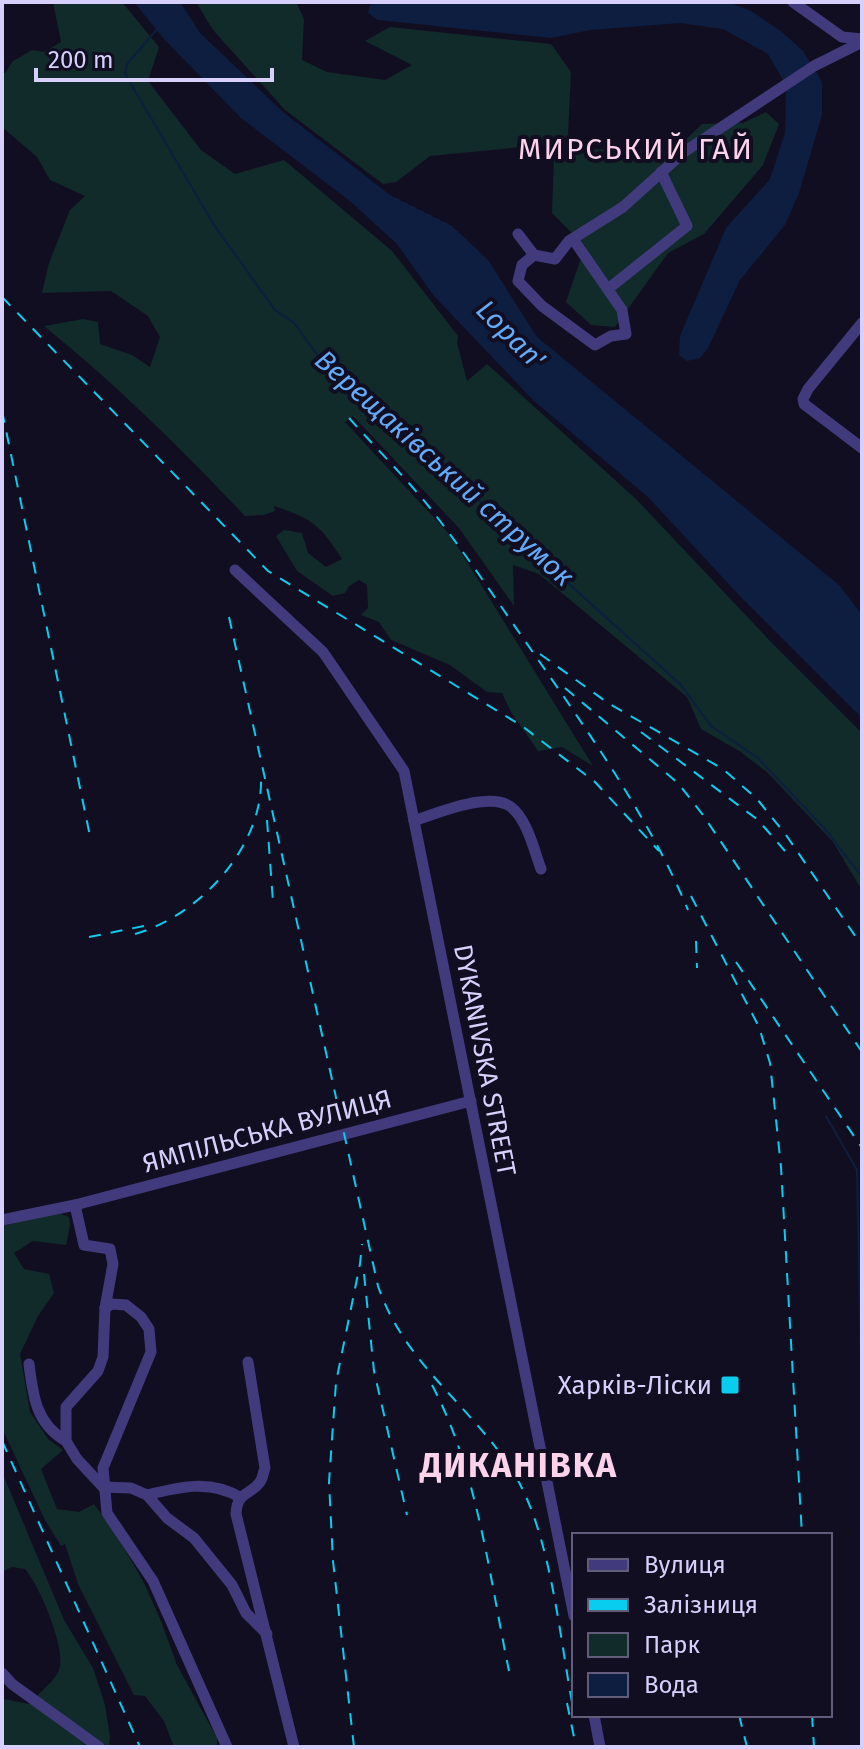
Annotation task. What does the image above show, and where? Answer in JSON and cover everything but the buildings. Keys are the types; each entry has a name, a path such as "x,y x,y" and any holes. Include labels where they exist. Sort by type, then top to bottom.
{"street":[{"path":"793,2 842,37 862,41"},
{"path":"518,234 534,255 555,259 573,239 623,207 684,152 814,66 862,41"},
{"path":"608,289 687,226 661,172"},
{"path":"534,255 522,265 518,281 542,306 595,345 611,336 626,334 622,310 573,239"},
{"path":"862,323 803,399 804,404 862,448"},
{"name":"DYKANIVSKA STREET","path":"235,570 323,652 404,771 572,1606"},
{"path":"414,821 445,810 498,801 511,806 520,818 541,869"},
{"name":"ЯМПІЛЬСЬКА ВУЛИЦЯ","path":"2,1220 75,1205 471,1101"},
{"path":"66,1441 66,1407 98,1371 103,1357 105,1308 113,1264 110,1249 84,1245 75,1205"},
{"path":"105,1308 112,1304 126,1305 141,1317 149,1329 151,1352 103,1468 107,1513 153,1581 227,1747"},
{"path":"248,1362 265,1468 259,1483 237,1503 236,1514 294,1747"},
{"path":"29,1364 33,1400 46,1425 66,1441 77,1459 103,1487 131,1488 147,1495 167,1518 194,1538 232,1585 246,1613 268,1635"},
{"path":"147,1495 181,1486 228,1490 241,1498"},
{"path":"2,1673 12,1684 99,1747"},
{"path":"594,1717 600,1747"}],"green space":[{"path":"53,2 122,2 159,47 148,81 201,150 235,174 284,160 392,251 458,336 467,381 487,364 636,499 861,732 862,890 833,842 768,773 741,752 701,729 687,697 539,574 513,565 514,606 459,528 353,416 345,422 451,536 593,766 562,747 538,751 502,693 487,692 450,665 391,640 379,622 361,615 368,608 367,585 359,580 349,586 345,593 333,596 297,571 276,536 284,530 302,533 308,553 326,567 342,559 321,531 298,515 274,506 275,511 264,515 245,516 148,418 44,326 83,319 98,322 100,344 132,355 150,367 160,337 148,316 111,291 42,293 49,263 70,210 85,196 50,180 37,157 2,127 2,73 13,61 32,50 44,52 61,42"},
{"path":"196,2 296,2 304,19 302,60 327,72 385,80 412,65 365,41 390,27 551,44 571,72 568,134 591,149 674,151 702,124 743,123 766,112 779,124 763,165 704,234 668,253 615,327 591,325 566,302 585,246 552,213 554,158 542,145 430,156 396,182 383,184 285,110 213,30"},
{"path":"59,1213 69,1217 66,1245 33,1241 14,1253 24,1269 49,1274 54,1293 38,1316 20,1354 30,1412 48,1439 63,1450 41,1469 57,1509 79,1512 94,1504 117,1536 144,1583 177,1665 217,1738 217,1747 174,1747 164,1721 145,1696 134,1695 78,1584 65,1544 61,1546 45,1520 2,1428 2,1226"},
{"path":"2,1472 64,1620 93,1668 105,1705 109,1747 2,1747 3,1699 30,1704 57,1674 60,1661 50,1618 31,1577 25,1569 12,1567 2,1572"}],"water":[{"name":"Lopan'","path":"134,2 180,2 200,33 283,112 390,195 452,226 488,260 537,337 839,585 862,615 862,718 737,593 648,497 534,401 434,296 397,244 350,201 241,118 164,39"},
{"path":"377,2 727,2 751,11 803,51 822,82 822,115 799,193 785,225 740,280 708,348 700,358 687,361 679,355 680,336 726,228 770,179 785,133 786,85 768,54 723,29 680,23 590,30 551,38 378,20 368,13 370,5"}],"waterway":[{"name":"Верещаківський струмок","path":"158,28 127,64 125,74 214,225 275,310 294,323 324,364 342,373 681,685 711,726 758,758 825,829 862,877"},
{"path":"826,1116 857,1170 862,1412"}],"railway":[{"path":"2,297 268,571 522,726 595,782 659,851"},
{"path":"2,411 91,841"},
{"path":"349,418 430,508 559,690 639,814 688,910"},
{"path":"229,617 378,1286 405,1340 499,1452 528,1502 546,1560 572,1701"},
{"path":"540,654 608,703 723,769 757,799 786,835 862,946"},
{"path":"565,688 678,783 703,815 862,1052"},
{"path":"641,732 758,820 785,851"},
{"path":"135,934 182,912 223,875 251,829 259,804 261,778"},
{"path":"267,820 273,902"},
{"path":"691,896 759,1027 770,1063 781,1167 802,1533"},
{"path":"89,937 144,926"},
{"path":"696,941 697,968"},
{"path":"736,962 862,1148"},
{"path":"354,1747 333,1561 329,1482 336,1382 362,1244"},
{"path":"364,1274 374,1371 407,1515"},
{"path":"432,1385 448,1418 471,1488 509,1671"},
{"path":"2,1441 140,1747"},
{"path":"567,1703 576,1747"},
{"path":"740,1717 747,1747"},
{"path":"812,1717 814,1747"}],"place":[{"name":"Харків-Ліски","path":"730,1385"}],"district":[{"name":"МИРСЬКИЙ ГАЙ","path":"636,149"},
{"name":"ДИКАНІВКА","path":"519,1465"}]}
